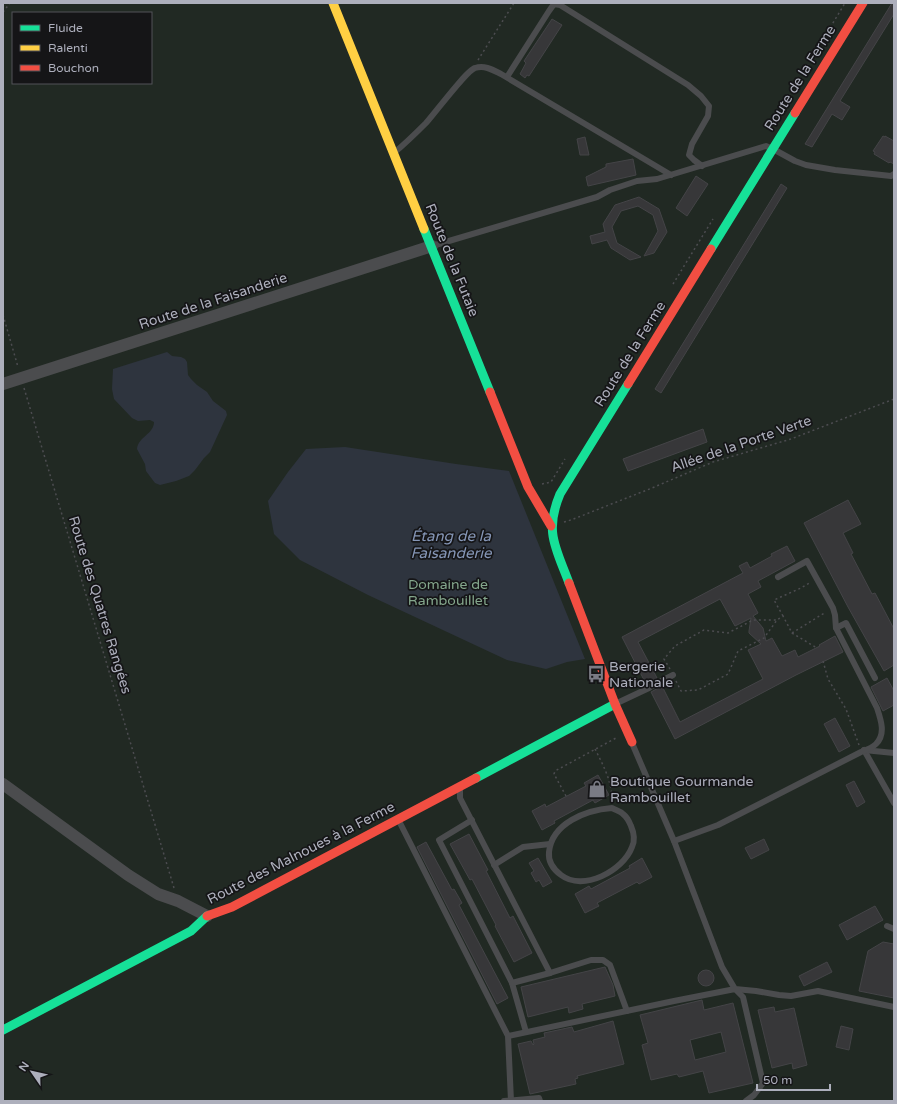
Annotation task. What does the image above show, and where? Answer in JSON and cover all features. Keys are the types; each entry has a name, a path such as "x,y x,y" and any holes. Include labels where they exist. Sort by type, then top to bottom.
{"street":[{"name":"Route de la Futaie","path":"333,3 528,487 551,526"},
{"name":"Route de la Ferme","path":"632,742 615,704 553,541 551,526 554,508 560,494 863,3"},
{"name":"Route de la Faisanderie","path":"3,384 432,246"},
{"name":"Route des Malnoues à la Ferme","path":"3,1030 191,931 207,916 232,907 615,704"},
{"path":"3,784 158,894 178,901 207,916"}],"lane":[{"path":"507,77 554,4 560,5 688,85 701,96 709,106 708,116 692,144 689,155 702,166"},
{"path":"393,154 426,122 473,68 482,67 490,68 507,77 671,175"},
{"path":"432,246 597,197 610,190 637,181 657,179 766,146 806,165 870,174 891,176 894,174"},
{"path":"674,841 718,825 876,745 882,734 882,720 877,708 836,628 833,608 807,561 778,577"},
{"path":"836,628 846,623 876,678"},
{"path":"615,704 673,675"},
{"path":"632,742 674,841 722,968 735,989 742,997 763,1083 754,1095 746,1101"},
{"path":"863,751 894,753"},
{"path":"863,751 894,803"},
{"path":"460,786 460,798 550,973"},
{"path":"612,808 622,813 628,819 633,830 634,841 632,848 626,857 610,872 600,877 579,882 570,880 560,875 553,868 549,858 550,844 556,834 564,825 575,818 603,809 612,808"},
{"path":"398,819 508,1036 508,1101 539,1098 540,1101"},
{"path":"472,820 439,840 512,983 526,1032"},
{"path":"494,865 523,847 550,844"},
{"path":"887,926 894,929"},
{"path":"512,983 591,960 603,960 610,965 627,1011"},
{"path":"508,1036 735,989 791,996 818,991 894,1007"}],"path":[{"path":"3,12 10,3"},
{"path":"473,68 514,3"},
{"path":"769,129 845,3"},
{"path":"674,284 715,217"},
{"name":"Route des Quatres Rangées","path":"3,315 178,901"},
{"name":"Allée de la Porte Verte","path":"551,526 571,520 713,462 791,439 894,399"},
{"path":"528,487 551,482 567,456"},
{"path":"805,585 774,600 792,633 817,648"},
{"path":"792,633 821,615"},
{"path":"777,620 753,620 728,633 704,630 675,646 664,659 682,691 698,690 728,674 738,651 764,638 777,620 783,616"},
{"path":"823,661 828,679 846,709 863,751"},
{"path":"566,796 554,774 555,771 628,732"},
{"path":"595,749 607,772 612,794 612,808"}],"green space":[{"name":"Domaine de Rambouillet","path":"3,3 894,3 894,1101 3,1101"}],"water":[{"path":"167,352 172,356 185,359 187,362 188,375 191,379 207,392 213,401 226,411 227,415 210,452 195,470 189,476 160,485 155,483 146,471 145,464 137,449 140,441 151,430 154,422 150,420 138,421 132,418 114,399 112,389 113,369"},
{"name":"Étang de la Faisanderie","path":"345,447 509,471 585,659 567,662 546,669 507,660 368,595 300,560 274,534 268,501 306,449"}],"building":[{"path":"892,3 894,3 894,14 840,101 850,107 842,120 832,114 812,147 805,144"},
{"path":"552,19 562,25 529,76 527,75 525,78 520,74 526,63 524,61"},
{"path":"883,136 894,141 894,164 889,163 874,154 875,152 873,151"},
{"path":"585,137 589,155 580,155 577,139"},
{"path":"633,159 636,175 588,186 586,177 606,167 606,164"},
{"path":"696,176 708,184 687,216 676,208"},
{"path":"781,184 787,188 661,393 655,389"},
{"path":"639,197 659,209 667,232 654,253 644,256 658,231 653,215 638,206 621,211 612,227 617,243 641,257 630,260 611,248 607,240 592,244 590,236 605,232 603,224 615,205"},
{"path":"703,429 707,442 628,471 623,459"},
{"path":"848,500 861,524 843,533 853,553 851,554 872,594 875,593 894,629 894,665 884,671 848,607 804,523"},
{"path":"787,546 795,561 758,581 761,587 748,594 758,613 753,616 763,628 766,641 772,638 782,656 795,650 798,657 820,646 819,645 835,636 843,652 675,739 651,692 662,686 680,722 763,679 748,650 761,644 749,633 751,618 735,626 720,599 638,642 657,678 646,684 622,637 743,573 739,566 747,562 750,568 772,556 771,554"},
{"path":"887,678 894,691 894,705 883,711 871,687"},
{"path":"835,718 850,746 839,752 824,724"},
{"path":"598,775 609,795 595,803 593,800 554,821 555,823 542,830 532,811 545,804 546,807 586,786 584,783"},
{"path":"854,781 865,802 857,807 846,785"},
{"path":"469,834 488,870 486,871 510,918 513,916 532,953 514,962 472,879 470,880 450,844"},
{"path":"764,839 769,850 751,859 745,848"},
{"path":"426,842 452,890 454,889 462,903 459,905 508,998 497,1004 417,847"},
{"path":"538,858 552,882 543,887 539,880 536,882 531,873 534,871 529,863"},
{"path":"642,858 652,877 639,884 637,882 597,903 599,906 585,913 575,894 589,886 591,889 630,868 629,866"},
{"path":"875,906 883,920 847,940 839,925"},
{"path":"883,942 894,944 894,998 859,991 868,951"},
{"path":"827,962 832,972 804,986 799,976"},
{"path":"605,967 613,985 615,996 582,1004 583,1009 569,1013 568,1007 528,1017 521,987"},
{"path":"706,970 712,972 714,978 712,984 706,986 700,984 698,978 700,972"},
{"path":"702,1000 704,1010 733,1003 753,1083 709,1093 703,1071 679,1077 677,1074 651,1080 642,1045 648,1043 640,1015","holes":["721,1032 726,1052 695,1060 690,1040"]},
{"path":"774,1007 775,1012 794,1008 807,1065 793,1069 792,1063 772,1068 758,1010"},
{"path":"613,1021 624,1064 577,1076 578,1078 575,1079 576,1084 530,1094 518,1044 531,1041 533,1045 533,1040 545,1037 544,1033 572,1027 574,1032"},
{"path":"841,1026 853,1029 849,1050 836,1047"}],"traffic: fast":[{"path":"711,249 795,113"},
{"path":"424,229 490,392"},
{"path":"569,583 556,549 552,530 555,507 560,494 628,384"},
{"path":"476,778 615,704"},
{"path":"3,1030 191,931 207,916"}],"traffic: slow":[{"path":"333,3 424,229"}],"traffic: jam":[{"path":"795,113 863,3"},
{"path":"628,384 711,249"},
{"path":"490,392 528,487 551,526"},
{"path":"569,583 615,704 632,742"},
{"path":"207,916 232,907 476,778"}],"place":[{"name":"Bergerie Nationale","path":"596,674"},
{"name":"Boutique Gourmande Rambouillet","path":"597,789"}]}
